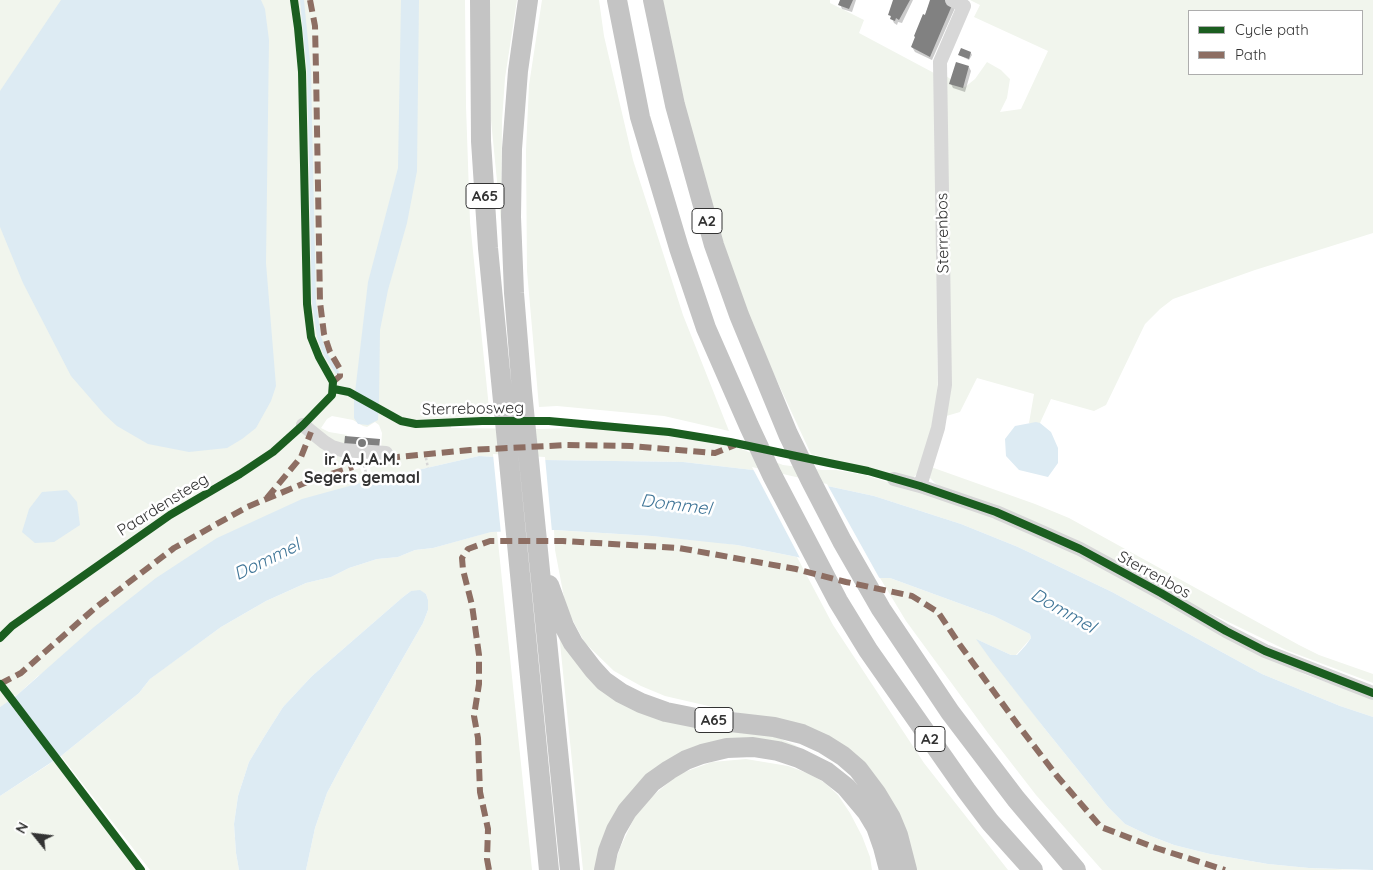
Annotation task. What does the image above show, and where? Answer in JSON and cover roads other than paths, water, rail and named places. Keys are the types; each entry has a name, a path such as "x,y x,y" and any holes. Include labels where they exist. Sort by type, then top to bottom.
{"highway":[{"name":"A65","path":"480,0 481,141 488,248 549,870"},
{"name":"A65","path":"528,0 518,71 510,191 514,293 522,391 570,870"},
{"name":"A2","path":"617,0 640,117 679,248 706,328 749,426 801,532 838,601 886,677 990,822 1032,870"},
{"name":"A2","path":"654,0 675,104 714,245 739,315 788,434 842,541 881,609 974,745 1016,799 1076,870"},
{"name":"A65","path":"539,560 564,626 573,643 604,681 621,693 666,712 696,718 774,727 802,734 824,744 843,756 858,769 876,793 891,818 901,842 907,870"},
{"name":"A65","path":"604,870 616,830 626,811 652,782 668,770 694,757 727,748 753,747 778,751 799,758 827,772 846,787 867,812 876,828 883,847 888,870"}],"street":[{"name":"Sterrenbos","path":"952,0 964,6 940,62 945,386 938,428 920,486 996,512 1071,545 1161,593 1226,631 1274,654 1373,693"},
{"path":"303,425 332,447 342,450 386,453"},
{"path":"894,479 920,486"}],"water":[{"path":"61,0 261,0 265,9 269,40 266,263 276,386 271,401 256,428 227,448 189,452 148,444 117,426 104,414 71,376 23,283 0,227 0,91"},
{"path":"401,0 419,0 417,171 407,223 388,290 380,330 378,420 368,425 358,424 354,418 354,401 368,282 398,168"},
{"path":"1036,422 1051,432 1058,448 1058,463 1048,477 1019,470 1006,456 1005,439 1015,426"},
{"name":"Dommel","path":"479,456 544,460 683,462 753,470 874,496 961,524 1018,547 1112,592 1262,674 1340,706 1373,717 1373,870 1309,868 1268,864 1210,854 1174,845 1125,824 1108,807 1045,729 976,639 1011,655 1017,655 1026,645 1031,638 1030,634 994,616 890,578 880,578 836,565 737,545 652,536 554,530 491,532 433,548 415,550 398,557 377,559 349,568 331,577 306,583 266,601 221,627 150,679 139,693 61,756 0,796 0,707 16,696 94,627 156,578 217,538 302,499 364,482 363,477 372,474 374,480"},
{"path":"67,490 77,502 80,525 54,542 35,543 22,532 29,509 42,492"},
{"path":"420,590 426,594 428,600 428,610 423,623 327,793 315,828 306,870 239,870 234,824 238,796 249,762 283,707 312,676 403,597 411,591"}],"waterway":[{"path":"302,0 309,71 314,302 319,337 326,355 337,372"}],"place":[{"name":"ir. A.J.A.M. Segers gemaal","path":"362,443"}]}
